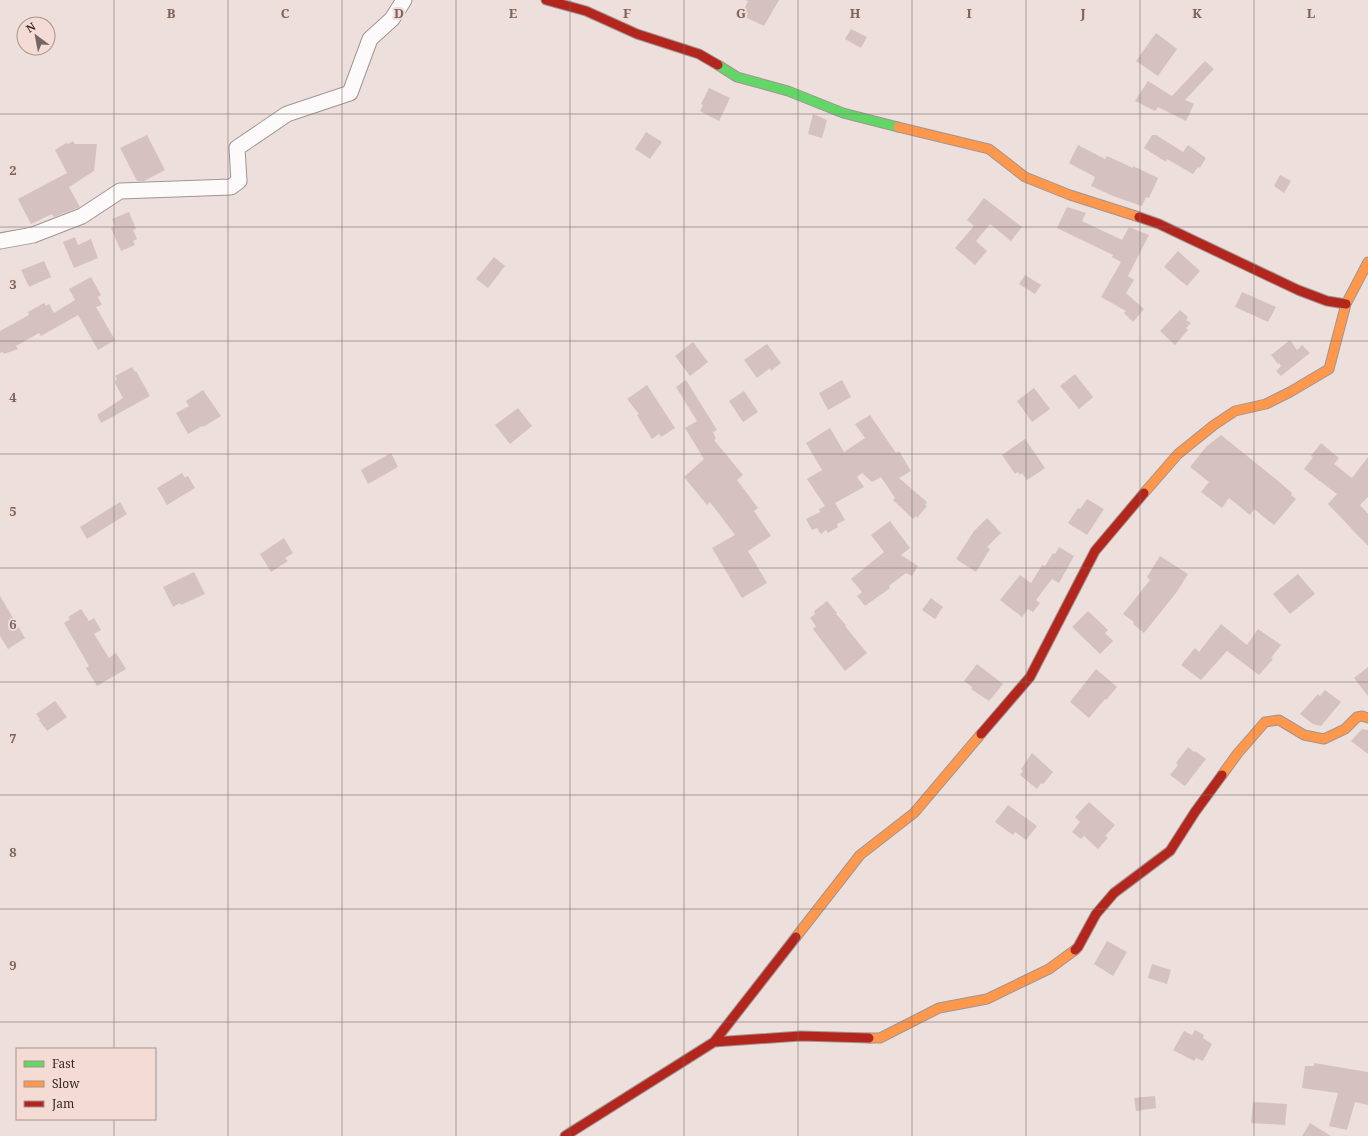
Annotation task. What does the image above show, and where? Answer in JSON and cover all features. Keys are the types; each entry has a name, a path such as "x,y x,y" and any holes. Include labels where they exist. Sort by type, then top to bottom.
{"street":[{"path":"0,241 33,235 82,216 120,191 231,188 239,181 237,148 287,114 350,93 370,39 392,20 404,0"},
{"path":"546,0 586,11 638,34 699,54 737,77 788,91 843,113 989,149 1025,177 1070,195 1159,224 1298,290 1327,301 1346,304"},
{"path":"565,1136 714,1042 860,855 914,814 956,762 1030,677 1095,551 1178,454 1235,411 1266,404 1290,392 1329,368 1346,304 1368,262"},
{"path":"714,1042 801,1036 880,1038 939,1008 987,999 1049,969 1078,946 1096,914 1114,893 1170,851 1195,812 1225,771 1265,722 1279,720 1304,735 1324,739 1345,729 1357,717 1362,716 1368,718"}],"building":[{"path":"745,0 779,0 764,26 741,15 748,1"},
{"path":"851,29 867,37 861,48 845,39"},
{"path":"1156,33 1177,49 1158,76 1136,61"},
{"path":"1205,61 1214,69 1185,100 1194,104 1186,121 1158,107 1155,111 1135,101 1148,81 1172,96"},
{"path":"709,88 730,98 719,121 700,111 703,105 701,104"},
{"path":"813,114 827,120 822,138 808,134"},
{"path":"646,132 662,142 650,159 635,149"},
{"path":"147,135 165,170 144,181 137,181 120,148"},
{"path":"1152,135 1156,135 1183,152 1188,145 1206,158 1200,168 1198,167 1193,174 1167,159 1166,162 1144,148"},
{"path":"73,141 75,144 97,144 94,171 69,187 80,207 54,217 52,214 31,224 18,199 67,173 55,150 66,143 68,144"},
{"path":"1078,145 1105,159 1107,156 1158,178 1149,198 1146,197 1142,206 1113,196 1091,186 1095,177 1069,163"},
{"path":"1280,175 1291,181 1284,193 1274,186"},
{"path":"984,198 1022,227 1011,241 990,224 976,241 987,251 975,265 955,248 974,226 967,220"},
{"path":"1067,207 1086,213 1082,221 1122,240 1129,227 1149,235 1128,276 1134,280 1126,293 1144,309 1133,322 1124,313 1126,311 1101,297 1121,262 1112,257 1113,255 1057,228"},
{"path":"129,212 136,229 133,230 137,239 133,241 135,245 121,251 111,228 115,226 112,219"},
{"path":"75,237 78,245 91,239 98,258 74,268 63,242"},
{"path":"1178,251 1200,271 1187,286 1164,267"},
{"path":"494,257 505,266 488,288 476,279"},
{"path":"44,261 51,277 29,287 21,270"},
{"path":"1025,275 1041,285 1035,294 1019,284"},
{"path":"91,277 101,295 98,297 102,305 96,307 115,340 98,350 78,315 41,336 39,333 16,346 18,349 4,354 3,352 0,353 0,331 29,315 28,312 44,303 46,306 49,304 54,313 75,300 69,289"},
{"path":"1242,292 1276,307 1268,322 1235,307"},
{"path":"1180,310 1188,317 1186,320 1191,323 1186,328 1188,330 1175,345 1160,331"},
{"path":"1290,340 1297,350 1302,345 1310,353 1281,376 1276,371 1281,366 1271,355"},
{"path":"693,342 708,362 690,376 675,356"},
{"path":"767,344 781,363 771,371 770,368 757,378 744,360"},
{"path":"132,367 135,372 136,371 150,396 101,423 97,415 123,398 115,383 117,379 115,376"},
{"path":"1075,374 1093,397 1079,409 1060,386"},
{"path":"686,380 717,430 713,432 716,439 714,440 743,475 737,480 758,508 754,511 771,536 748,551 767,583 742,598 712,548 735,535 710,502 707,505 684,477 704,459 685,428 697,421 676,387"},
{"path":"842,380 851,397 828,410 819,393"},
{"path":"647,385 675,428 661,437 659,434 652,439 637,415 639,414 627,399"},
{"path":"1034,388 1050,409 1032,422 1017,401"},
{"path":"203,390 221,416 188,434 176,413 189,406 186,401"},
{"path":"744,391 758,412 743,422 729,401"},
{"path":"518,408 532,426 510,444 495,425"},
{"path":"870,415 896,453 899,451 911,471 899,478 927,502 925,505 927,506 917,518 916,516 913,519 893,500 895,498 881,477 872,482 862,473 857,477 864,487 835,503 845,520 837,524 838,527 828,533 826,530 821,534 817,528 812,530 806,519 820,512 819,509 825,506 807,479 822,470 806,443 830,428 844,452 865,438 855,424"},
{"path":"1221,435 1277,480 1292,493 1291,495 1296,499 1274,525 1254,509 1250,515 1229,498 1222,508 1201,492 1209,482 1190,467 1206,447"},
{"path":"1025,439 1045,468 1027,480 1022,473 1020,475 1018,472 1015,474 1002,455"},
{"path":"1321,443 1339,458 1334,464 1352,478 1368,457 1368,497 1360,505 1368,514 1368,546 1328,504 1337,494 1304,469 1313,457 1311,456"},
{"path":"391,453 398,467 368,484 361,470"},
{"path":"182,473 185,478 188,476 195,488 167,505 157,488"},
{"path":"1087,499 1104,509 1087,535 1068,523 1078,508 1080,509"},
{"path":"120,502 127,514 87,539 80,527"},
{"path":"987,518 1001,533 987,547 990,549 976,572 956,559 974,531"},
{"path":"890,521 910,548 901,555 918,566 912,576 906,573 889,586 890,588 865,606 857,596 862,592 851,579 884,552 871,535"},
{"path":"284,538 293,553 285,558 288,561 271,572 260,554"},
{"path":"1059,547 1074,556 1059,583 1052,579 1036,600 1040,603 1033,612 1028,609 1022,617 1000,600 1020,575 1031,583 1042,565 1045,566 1053,553 1055,554"},
{"path":"1160,556 1188,574 1176,593 1144,633 1133,624 1134,622 1123,614 1150,580 1147,577"},
{"path":"194,572 205,594 173,607 163,587"},
{"path":"1298,574 1315,594 1290,614 1273,594"},
{"path":"0,596 25,638 8,649 0,636"},
{"path":"931,598 943,607 935,619 922,610"},
{"path":"827,601 867,653 845,671 813,629 816,626 810,618 815,614 814,611"},
{"path":"81,609 89,621 94,618 101,630 94,634 109,658 116,653 126,669 97,686 86,668 89,666 64,623 70,619 68,617"},
{"path":"1088,611 1108,630 1105,633 1113,641 1100,654 1072,627"},
{"path":"1221,624 1247,645 1258,629 1281,645 1271,658 1273,659 1259,675 1227,651 1201,680 1181,665 1195,648 1199,652"},
{"path":"977,664 1003,684 989,701 971,689 972,687 964,681"},
{"path":"1368,667 1368,696 1354,678"},
{"path":"1096,669 1117,687 1089,718 1070,702"},
{"path":"1325,690 1341,702 1321,726 1313,724 1300,714 1318,694 1320,696"},
{"path":"55,701 67,717 47,731 36,714"},
{"path":"1362,729 1368,730 1368,754 1351,741"},
{"path":"1188,747 1206,759 1185,786 1170,775 1178,765 1176,763"},
{"path":"1032,753 1053,772 1037,789 1020,775 1023,771 1021,769"},
{"path":"1089,802 1115,825 1105,836 1108,838 1098,849 1084,836 1081,839 1072,832 1080,822 1075,817"},
{"path":"1008,805 1037,826 1026,840 1015,832 1013,835 995,822"},
{"path":"1107,941 1127,952 1113,976 1094,964"},
{"path":"1152,964 1171,970 1167,984 1148,978"},
{"path":"1195,1030 1204,1035 1203,1038 1212,1044 1203,1061 1196,1058 1194,1061 1173,1050 1184,1031 1192,1035"},
{"path":"1314,1063 1368,1072 1368,1105 1355,1102 1347,1130 1329,1126 1338,1093 1302,1088 1305,1066 1314,1066"},
{"path":"1155,1096 1156,1108 1136,1111 1134,1098"},
{"path":"1253,1102 1287,1104 1285,1125 1251,1123"},
{"path":"1310,1123 1331,1136 1302,1136"}],"traffic: fast":[{"path":"718,65 737,77 788,91 843,113 898,127"}],"traffic: slow":[{"path":"898,127 989,149 1025,177 1070,195 1139,217"},
{"path":"1144,493 1178,454 1214,425 1235,411 1266,404 1329,369 1346,304 1368,262"},
{"path":"1222,775 1238,753 1265,722 1279,720 1304,735 1324,739 1345,729 1357,717 1362,716 1368,718"},
{"path":"796,937 860,855 914,813 981,734"},
{"path":"869,1038 880,1038 939,1008 987,999 1049,969 1075,950"}],"traffic: jam":[{"path":"546,0 586,11 637,34 699,54 718,65"},
{"path":"1139,217 1159,224 1298,290 1327,301 1346,304"},
{"path":"981,734 1030,677 1095,551 1144,493"},
{"path":"1075,950 1096,914 1114,893 1170,851 1195,812 1222,775"},
{"path":"565,1136 714,1042 796,937"},
{"path":"714,1042 801,1036 869,1038"}]}
